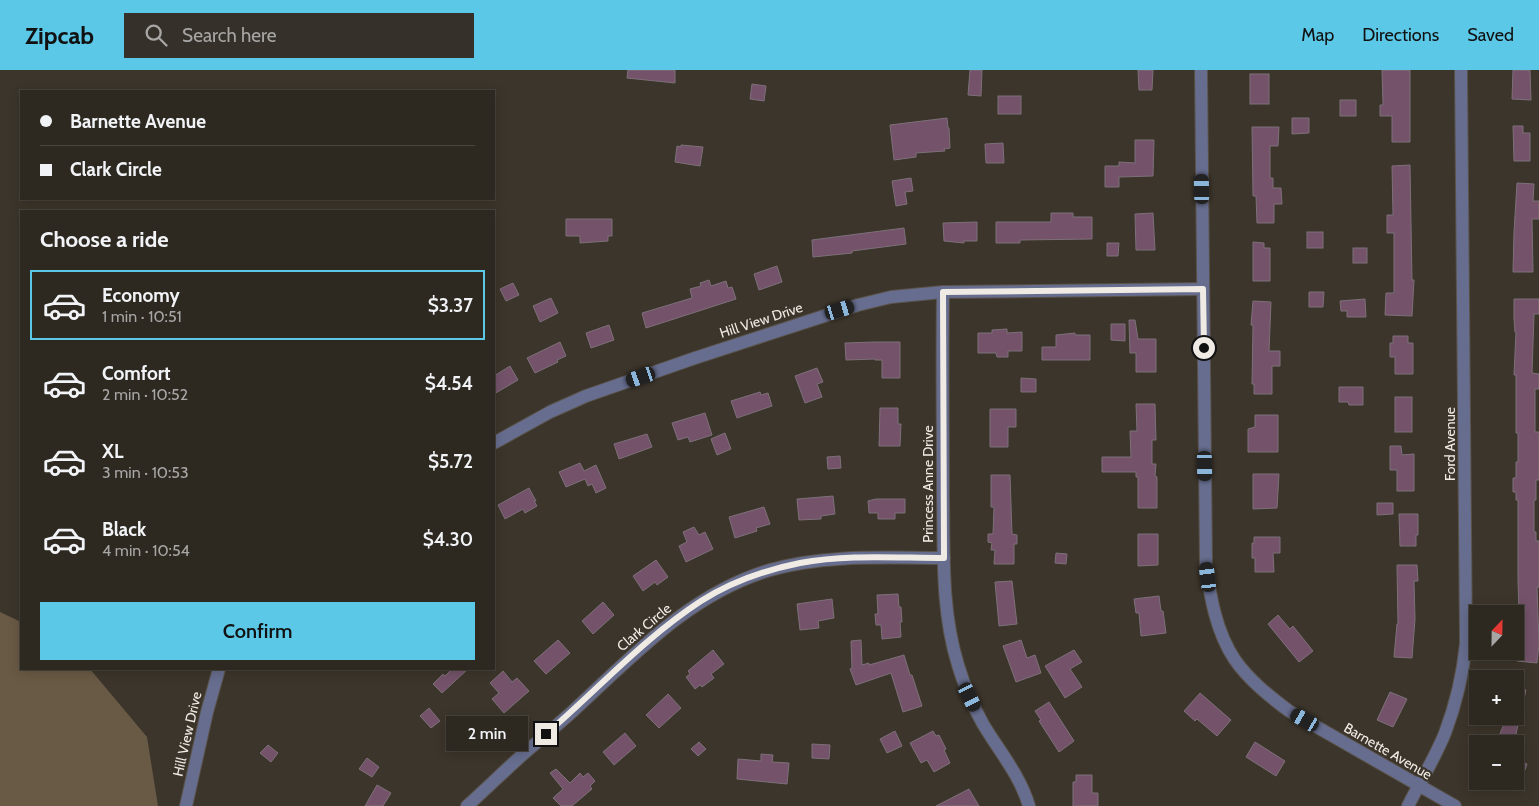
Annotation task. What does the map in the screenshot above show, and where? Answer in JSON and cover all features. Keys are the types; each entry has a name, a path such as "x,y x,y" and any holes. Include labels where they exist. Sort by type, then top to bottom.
{"street":[{"name":"Barnette Avenue","path":"1200,70 1206,564 1210,590 1223,636 1235,659 1248,676 1289,711 1455,806"},
{"name":"Ford Avenue","path":"1408,806 1444,735 1455,705 1463,674 1466,643 1461,70"},
{"name":"Hill View Drive","path":"495,442 550,412 586,396 732,345 858,304 891,297 943,292 1203,289"},
{"name":"Princess Anne Drive","path":"943,292 946,612 958,667 970,697 984,725 1026,794 1030,806"},
{"name":"Clark Circle","path":"467,806 674,620 702,600 722,589 761,573 800,563 849,558 944,558"},
{"name":"Hill View Drive","path":"186,806 218,670"}],"shaded area":[{"path":"0,612 20,622 20,670 91,670 147,737 158,806 0,806"}],"building":[{"path":"628,70 675,70 675,83 627,78"},
{"path":"970,70 982,70 981,96 968,95"},
{"path":"1138,70 1153,70 1152,90 1139,90"},
{"path":"1382,70 1410,70 1410,142 1392,142 1392,116 1380,116 1380,105 1383,105"},
{"path":"1513,70 1530,70 1531,100 1512,99"},
{"path":"1250,74 1269,74 1269,104 1250,104"},
{"path":"752,84 766,86 764,101 750,99"},
{"path":"998,96 1021,96 1021,114 998,114"},
{"path":"1340,100 1356,100 1356,116 1340,116"},
{"path":"947,118 950,148 944,149 945,151 916,153 916,157 894,160 890,125"},
{"path":"1292,118 1309,118 1309,133 1292,134"},
{"path":"1513,126 1523,126 1523,133 1530,133 1530,161 1514,161"},
{"path":"1252,127 1279,127 1278,146 1270,146 1270,178 1273,178 1273,188 1281,188 1282,204 1274,204 1274,223 1257,223 1256,196 1253,196"},
{"path":"1135,140 1154,140 1153,176 1119,177 1119,187 1105,187 1105,166 1119,166 1119,162 1135,163"},
{"path":"1003,143 1004,163 986,163 985,144"},
{"path":"681,145 703,147 700,166 675,162 677,146 681,147"},
{"path":"1410,165 1412,280 1414,280 1412,316 1385,315 1386,293 1394,293 1394,233 1387,233 1387,215 1393,215 1392,166"},
{"path":"911,178 913,191 905,192 907,204 896,206 892,181"},
{"path":"1517,183 1534,184 1533,201 1539,201 1539,219 1532,219 1533,272 1513,272"},
{"path":"1051,213 1073,213 1073,217 1092,217 1092,239 1020,240 1020,243 996,243 996,222 1051,222"},
{"path":"1153,213 1155,250 1136,250 1135,214"},
{"path":"566,219 612,219 612,236 608,236 608,241 580,243 580,236 566,236"},
{"path":"977,222 977,241 964,241 964,243 944,241 943,223"},
{"path":"904,228 906,244 813,257 812,240"},
{"path":"1307,232 1323,232 1323,248 1307,248"},
{"path":"1253,242 1264,243 1264,248 1270,248 1270,281 1253,281"},
{"path":"1107,243 1119,243 1118,256 1107,256"},
{"path":"1353,248 1367,248 1367,263 1353,263"},
{"path":"777,266 782,282 759,290 754,274"},
{"path":"709,280 711,286 726,281 728,288 732,287 736,299 646,328 642,313 692,298 690,289 701,286 700,283"},
{"path":"513,283 519,295 506,301 500,289"},
{"path":"1309,292 1324,292 1323,307 1309,307"},
{"path":"551,298 558,313 540,322 533,306"},
{"path":"1365,299 1366,317 1347,317 1347,311 1341,311 1340,301"},
{"path":"1514,299 1539,299 1539,314 1534,314 1532,373 1539,374 1539,389 1535,389 1535,432 1539,432 1539,480 1536,480 1536,500 1534,500 1534,532 1536,532 1536,541 1539,541 1539,587 1537,587 1539,644 1537,663 1517,661 1524,660 1524,605 1519,605 1518,500 1516,500 1516,492 1513,492 1513,478 1516,478 1516,462 1518,462 1516,375 1514,375 1516,332"},
{"path":"1253,301 1271,302 1269,351 1280,351 1280,366 1272,366 1272,394 1254,394 1254,384 1252,384 1253,325 1251,325"},
{"path":"1129,320 1135,320 1138,339 1156,339 1156,372 1136,372 1136,353 1130,353"},
{"path":"1111,324 1125,324 1125,341 1111,340"},
{"path":"609,325 614,340 591,348 586,333"},
{"path":"1007,329 1007,333 1022,332 1022,351 1008,351 1008,357 997,357 996,353 978,353 978,333 992,333 992,330"},
{"path":"1075,333 1075,335 1090,335 1090,360 1042,360 1042,347 1056,347 1056,335"},
{"path":"1393,336 1408,336 1408,343 1413,343 1413,374 1395,374 1395,357 1390,357 1390,343 1393,343"},
{"path":"560,342 566,356 535,373 527,358"},
{"path":"900,342 900,378 882,378 882,360 846,360 845,343"},
{"path":"510,366 518,380 495,393 495,375"},
{"path":"817,368 823,382 817,384 822,397 805,403 795,376"},
{"path":"1021,378 1036,379 1036,392 1021,392"},
{"path":"1339,387 1363,387 1363,405 1349,405 1348,402 1339,402"},
{"path":"760,392 761,395 768,393 772,406 737,418 731,401"},
{"path":"1395,397 1412,397 1412,432 1395,432"},
{"path":"1136,404 1155,404 1156,440 1152,440 1152,464 1156,464 1157,508 1138,508 1138,477 1136,477 1136,472 1102,472 1102,457 1131,457 1130,431 1137,431"},
{"path":"880,408 898,408 898,424 901,424 900,446 879,446"},
{"path":"990,409 1016,409 1016,427 1008,427 1008,447 990,447"},
{"path":"705,413 712,435 690,442 688,437 678,440 672,423"},
{"path":"1255,415 1278,415 1278,452 1248,452 1248,429 1255,427"},
{"path":"725,433 731,449 717,455 711,439"},
{"path":"647,434 652,447 619,459 614,444"},
{"path":"1390,446 1401,446 1402,455 1414,454 1414,491 1397,491 1397,470 1390,470"},
{"path":"840,456 841,468 828,469 827,457"},
{"path":"580,463 584,471 596,465 606,488 596,493 592,484 588,486 585,479 566,487 559,472"},
{"path":"1253,474 1279,474 1277,508 1253,509"},
{"path":"991,475 1010,475 1012,534 1017,535 1017,544 1014,544 1014,564 994,564 995,550 991,550 992,543 988,542 988,534 993,534 994,507 991,507"},
{"path":"529,488 537,506 525,513 523,509 505,519 498,505"},
{"path":"833,496 835,514 821,516 821,519 799,520 797,499"},
{"path":"876,499 905,499 905,513 895,513 895,519 878,519 878,513 869,513 868,501"},
{"path":"1377,503 1393,503 1393,514 1377,515"},
{"path":"764,507 770,524 756,528 757,531 735,538 729,517"},
{"path":"1399,514 1418,514 1416,546 1400,546"},
{"path":"694,527 699,535 705,532 713,549 686,562 679,546 687,542 683,532"},
{"path":"1138,534 1158,534 1158,565 1138,566"},
{"path":"1254,537 1280,537 1280,553 1273,553 1274,572 1255,572 1255,558 1252,558"},
{"path":"1056,553 1067,554 1066,564 1055,563"},
{"path":"656,560 668,577 657,585 655,582 643,591 633,576"},
{"path":"1397,565 1417,565 1418,581 1414,581 1415,619 1412,658 1394,657 1398,624"},
{"path":"1012,581 1017,624 999,626 995,582"},
{"path":"898,594 899,607 901,607 901,637 882,639 881,625 876,625 875,614 878,614 877,595"},
{"path":"1159,596 1166,633 1141,636 1139,613 1136,613 1134,599"},
{"path":"832,599 834,618 818,621 819,628 800,630 797,604"},
{"path":"603,602 614,615 593,634 582,621"},
{"path":"1278,615 1290,629 1293,626 1313,651 1299,662 1268,624"},
{"path":"558,640 570,653 546,674 534,661"},
{"path":"861,640 862,665 869,663 869,665 904,655 922,706 903,712 891,673 856,685 850,669 852,668 851,641"},
{"path":"1021,640 1027,658 1035,655 1041,673 1016,682 1003,646"},
{"path":"713,650 724,664 711,674 714,678 702,687 700,685 695,689 686,677 690,674 688,671"},
{"path":"1074,650 1082,662 1070,669 1082,687 1065,698 1045,666"},
{"path":"451,670 467,670 442,693 433,684 443,674 445,676"},
{"path":"503,671 512,682 517,678 529,691 504,713 492,699 499,693 490,683"},
{"path":"1390,692 1407,699 1393,727 1377,720"},
{"path":"1200,693 1231,720 1217,736 1184,711"},
{"path":"668,694 681,708 659,728 646,715"},
{"path":"1049,702 1074,741 1059,752 1039,721 1041,720 1035,711"},
{"path":"429,708 440,721 431,728 420,716"},
{"path":"471,716 484,729 477,735 480,738 472,746 469,743 462,750 458,745 456,748 447,739"},
{"path":"1503,725 1518,725 1517,735 1500,735"},
{"path":"895,731 902,746 887,753 880,739"},
{"path":"933,731 936,736 939,735 950,763 934,772 927,760 921,763 910,743"},
{"path":"625,733 636,746 614,765 603,752"},
{"path":"699,742 706,749 698,756 691,749"},
{"path":"1255,742 1285,761 1276,776 1246,757"},
{"path":"812,744 830,745 829,759 812,758"},
{"path":"268,745 278,753 271,762 260,753"},
{"path":"761,754 773,755 772,762 789,763 787,784 737,779 738,759 761,761"},
{"path":"367,758 379,767 372,777 359,769"},
{"path":"556,769 570,783 580,773 583,777 588,773 595,781 590,786 592,789 572,806 561,806 553,798 563,789 550,773"},
{"path":"1076,775 1092,775 1092,793 1098,793 1098,806 1073,806 1073,782 1076,782"},
{"path":"377,785 391,793 383,806 365,806"},
{"path":"969,789 979,806 936,806"}],"route":[{"path":"546,734 674,620 702,600 742,580 800,563 825,560 849,558 944,558 943,292 1203,289 1204,348"}]}
